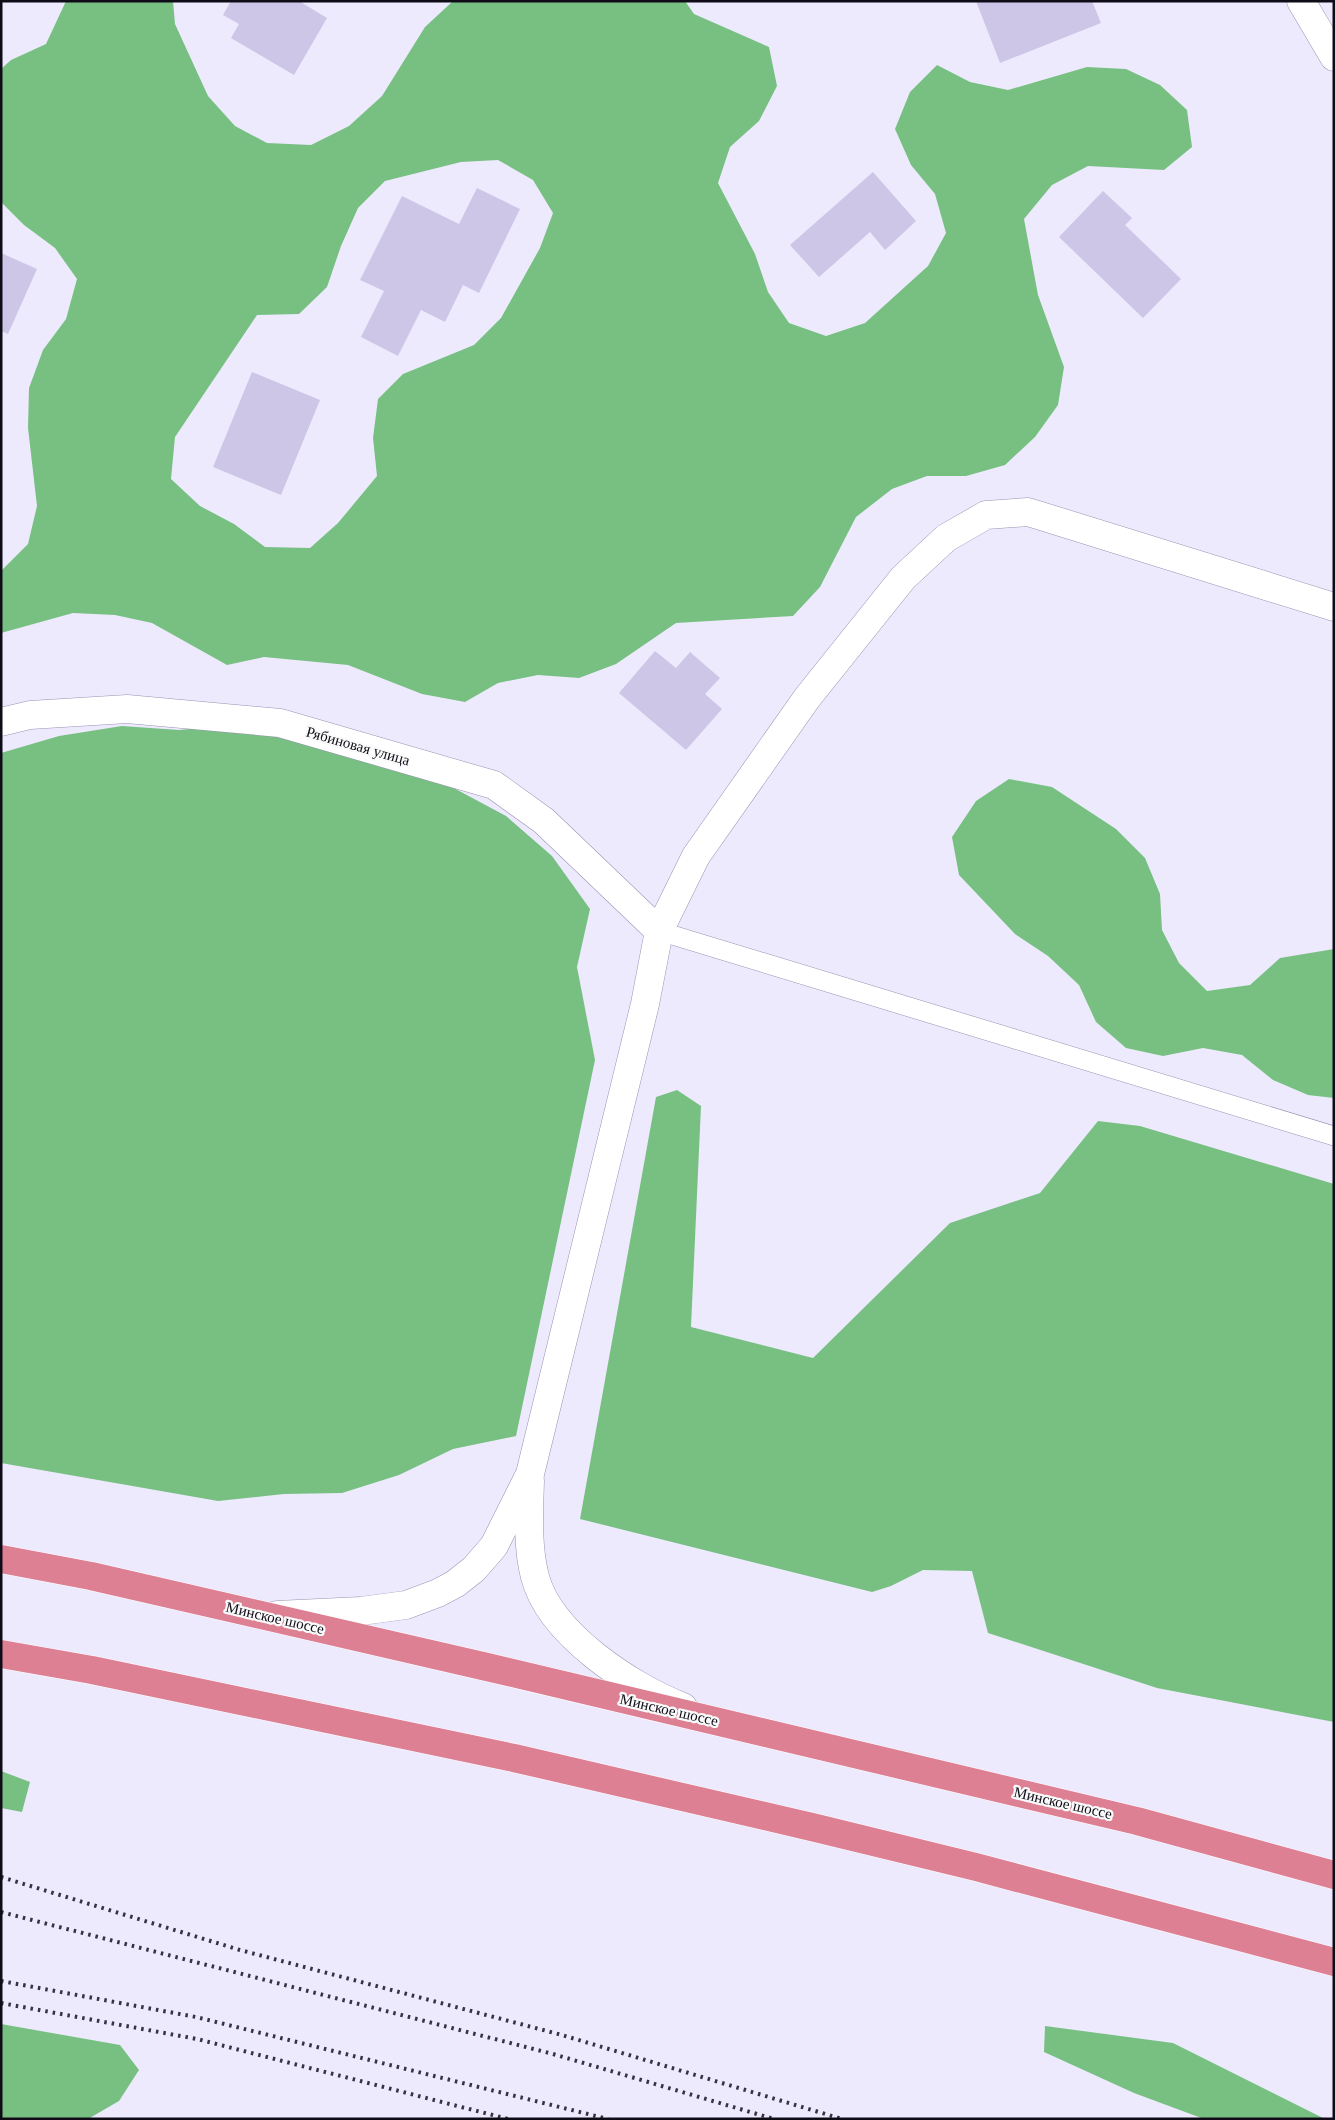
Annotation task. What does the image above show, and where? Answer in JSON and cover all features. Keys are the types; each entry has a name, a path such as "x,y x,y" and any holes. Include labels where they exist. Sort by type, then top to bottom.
{"highway":[{"name":"Минское шоссе","path":"1,1560 91,1576 722,1722 1138,1821 1334,1875"},
{"path":"1,1654 92,1670 514,1758 976,1867 1334,1962"}],"street":[{"path":"1301,1 1334,57"},
{"path":"265,1616 370,1610 406,1605 438,1593 455,1584 474,1568 494,1546 530,1474 645,1004 659,931 696,856 807,698 903,578 946,538 986,515 1028,512 1334,607"},
{"name":"Рябиновая улица","path":"1,722 30,715 127,709 280,723 494,785 544,821 659,931"},
{"path":"530,1474 531,1551 534,1577 546,1605 570,1633 606,1664 662,1699 722,1722"}],"lane":[{"path":"659,931 1334,1136"}],"green space":[{"path":"66,1 173,1 175,24 208,96 235,126 267,143 311,145 349,126 382,96 425,27 453,1 685,1 694,14 769,47 777,86 759,121 730,147 718,183 755,254 768,292 789,323 826,336 865,323 928,266 946,233 935,194 911,165 895,129 910,92 937,65 970,82 1008,90 1087,67 1126,69 1160,85 1187,110 1192,147 1164,170 1088,166 1052,185 1024,219 1038,295 1064,367 1058,405 1035,437 1005,465 966,476 927,476 892,489 856,517 820,587 793,616 676,623 616,664 579,678 538,675 498,683 465,702 422,694 348,665 264,657 227,665 152,623 115,615 73,613 1,633 1,571 28,544 37,506 28,428 29,388 43,350 66,319 77,279 55,248 24,225 1,202 1,69 11,60 46,44","holes":["498,160 533,180 553,213 540,248 501,318 474,345 403,374 378,399 373,438 377,476 338,523 310,548 265,547 234,524 200,506 171,479 175,437 257,315 299,314 327,287 341,246 358,208 385,181 461,162"]},
{"path":"240,724 450,786 506,816 552,856 590,909 577,967 595,1060 516,1436 453,1449 399,1475 342,1493 284,1494 218,1501 1,1463 1,753 59,736 122,726 179,730"},
{"path":"1009,779 1052,787 1116,829 1145,858 1160,894 1162,930 1179,963 1207,991 1250,985 1280,958 1334,949 1334,1098 1308,1095 1273,1080 1242,1055 1203,1048 1163,1056 1126,1048 1096,1022 1079,985 1048,956 1015,934 959,875 952,837 976,801"},
{"path":"677,1090 701,1106 691,1327 813,1358 950,1223 1040,1193 1098,1121 1140,1126 1334,1184 1334,1722 1157,1688 988,1633 972,1571 923,1570 891,1586 872,1592 580,1519 656,1097"},
{"path":"1,1771 30,1782 22,1812 1,1808"},
{"path":"1,2024 120,2045 139,2070 119,2101 88,2119 1,2118"},
{"path":"1045,2026 1173,2043 1325,2119 1204,2119 1134,2093 1044,2052"}],"building":[{"path":"231,1 299,1 327,18 294,75 231,38 239,24 223,15"},
{"path":"976,1 1092,1 1101,23 1000,63"},
{"path":"873,172 916,221 885,250 870,232 819,277 790,245"},
{"path":"477,188 520,209 479,293 463,285 445,322 421,310 398,356 361,337 384,291 360,280 402,196 459,224"},
{"path":"1103,191 1132,218 1125,225 1181,279 1143,318 1059,237"},
{"path":"1,253 37,269 8,334 1,331"},
{"path":"252,372 320,400 281,495 213,467"},
{"path":"655,651 676,668 690,652 720,678 705,694 722,709 686,750 619,693"}],"railway":[{"path":"1,1877 240,1950 562,2035 842,2119"},
{"path":"1,1912 553,2054 774,2119"},
{"path":"1,1981 196,2017 608,2119"},
{"path":"1,2003 197,2039 508,2119"}]}
